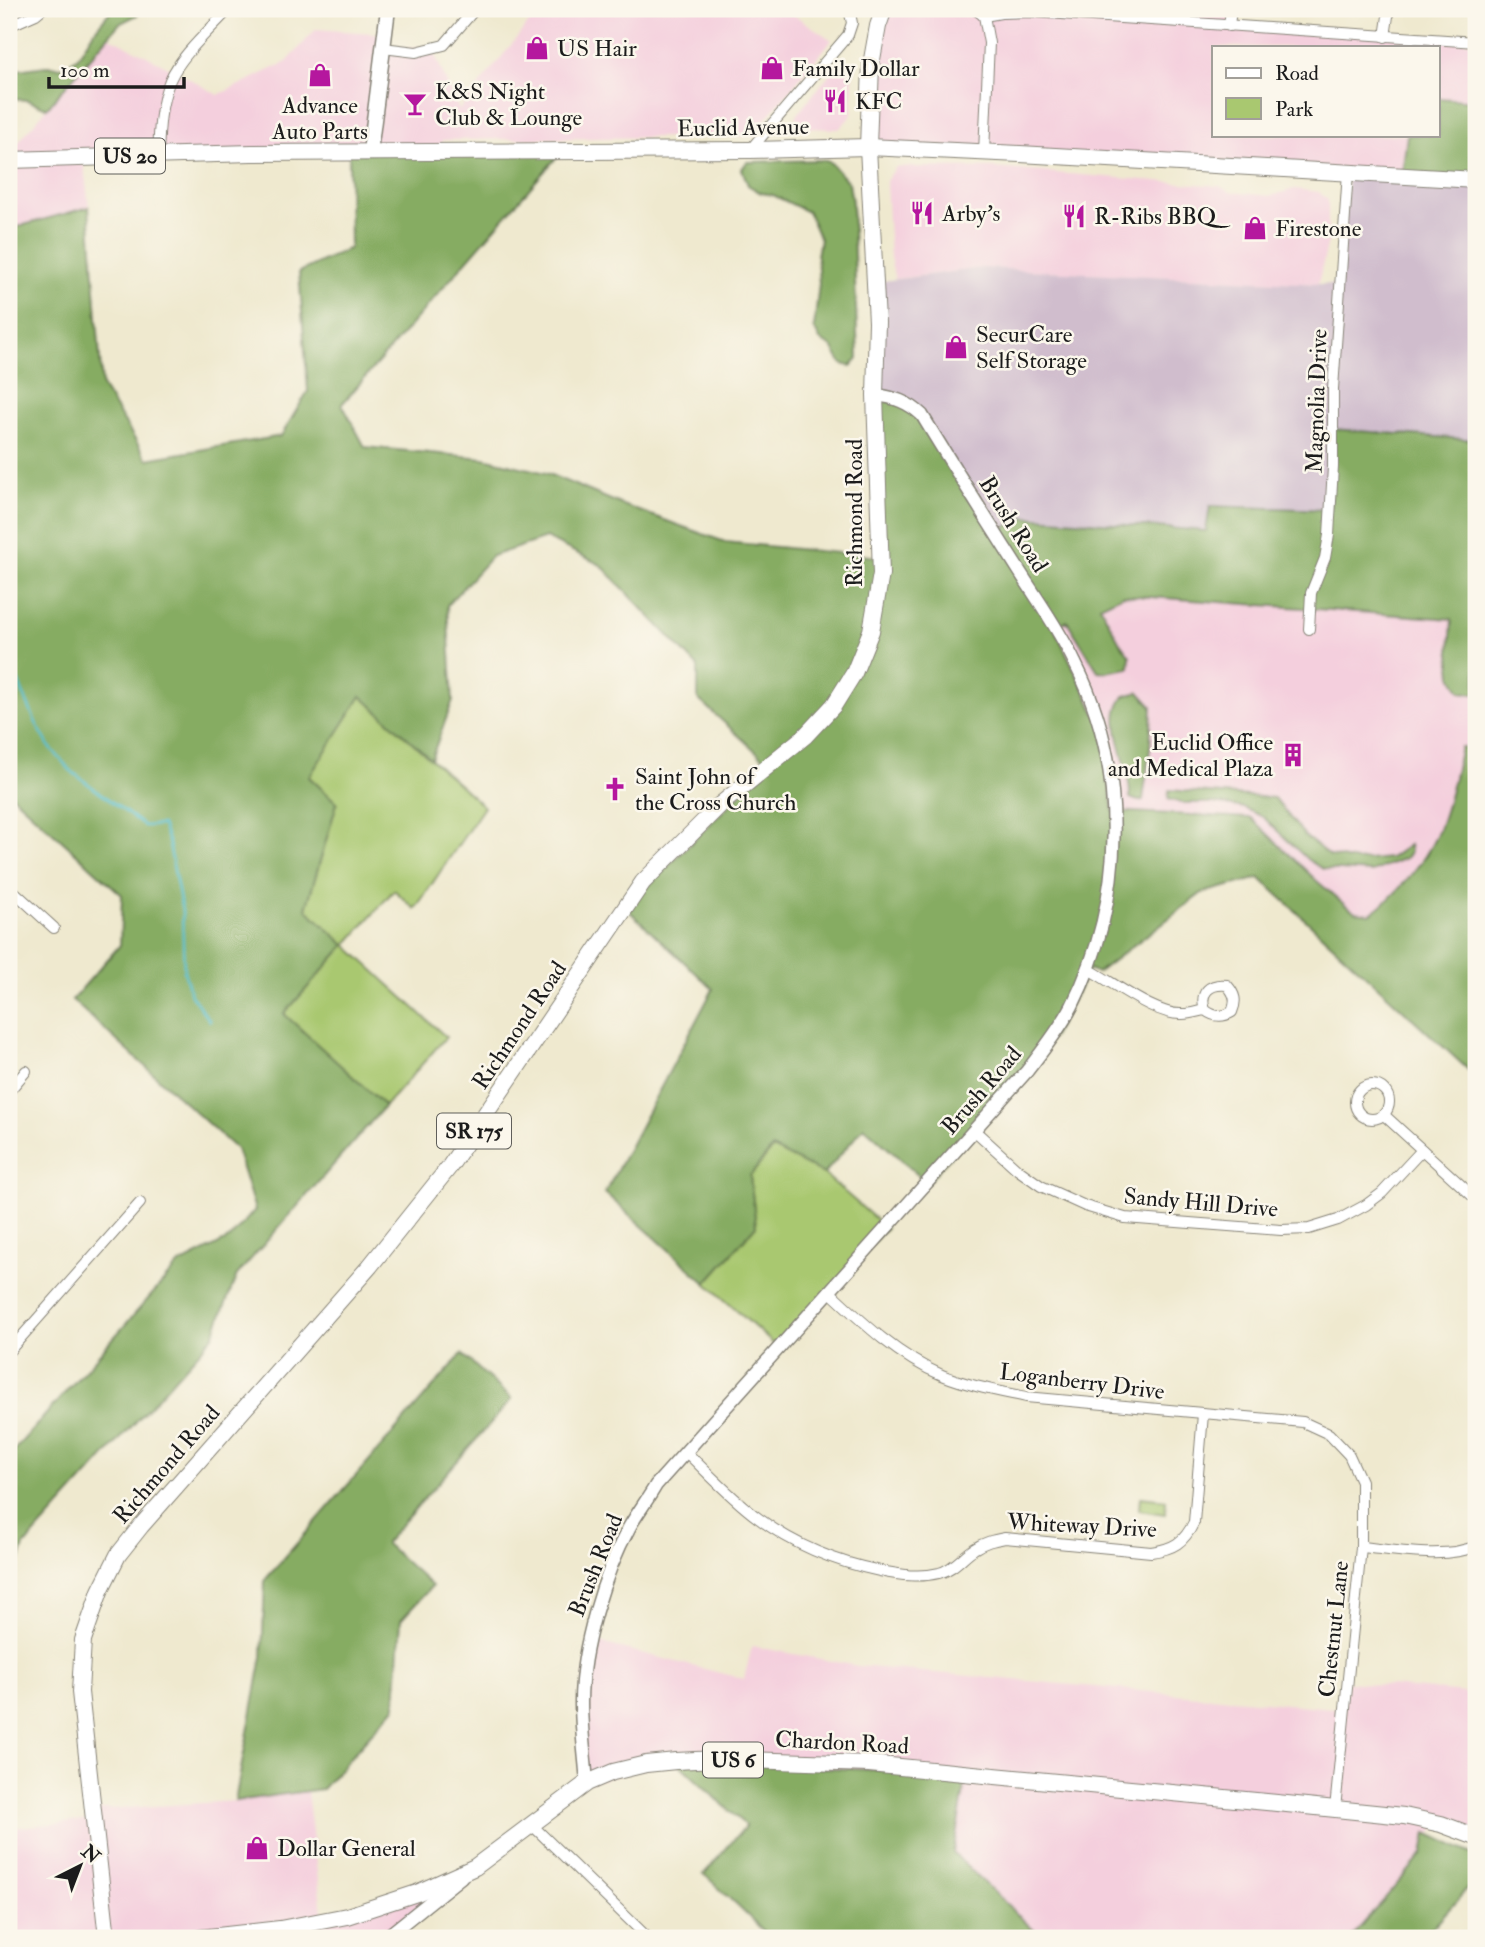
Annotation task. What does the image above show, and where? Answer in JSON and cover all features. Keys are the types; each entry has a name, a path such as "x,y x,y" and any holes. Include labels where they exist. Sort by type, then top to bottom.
{"main road":[{"path":"370,152 388,9"},
{"name":"SR 175","path":"868,147 871,65 884,9"},
{"name":"Euclid Avenue","path":"9,160 158,155 868,147 1476,180"},
{"name":"Richmond Road","path":"107,1938 80,1692 83,1640 100,1591 118,1555 370,1266 450,1166 643,882 720,805 805,736 834,705 854,673 871,631 881,574 875,395 877,322 868,147"},
{"name":"Chardon Road","path":"200,1938 280,1929 347,1916 417,1893 475,1867 587,1783 613,1772 676,1760 869,1764 1335,1809 1404,1816 1440,1824 1476,1838"}],"street":[{"path":"9,26 42,9"},
{"path":"158,155 163,103 171,79 182,62 229,9"},
{"path":"383,48 416,52 444,45 475,9"},
{"path":"750,150 848,35 852,23 849,9"},
{"path":"975,9 984,16 989,43 984,152"},
{"path":"1228,26 1231,9"},
{"path":"1385,37 1389,9"},
{"path":"984,16 1034,10 1476,42"},
{"name":"Magnolia Drive","path":"1309,629 1311,593 1325,558 1329,536 1334,467 1334,389 1348,172"},
{"name":"Brush Road","path":"587,1783 581,1702 584,1663 606,1582 630,1527 656,1485 1027,1071 1071,1008 1088,969 1104,918 1114,851 1113,811 1102,727 1076,663 922,415 914,407 894,397 875,395"},
{"path":"9,887 54,928"},
{"path":"1088,969 1156,1008 1183,1014 1205,1010"},
{"path":"9,1091 26,1071"},
{"path":"1384,1115 1476,1199"},
{"name":"Sandy Hill Drive","path":"974,1130 1017,1169 1041,1186 1085,1206 1125,1218 1281,1230 1309,1229 1338,1220 1366,1205 1422,1150"},
{"path":"9,1351 140,1203"},
{"name":"Loganberry Drive","path":"829,1291 871,1330 907,1356 941,1375 984,1389 1026,1396 1303,1422 1328,1434 1349,1455"},
{"name":"Whiteway Drive","path":"686,1452 756,1517 790,1540 825,1556 859,1567 923,1575 942,1573 975,1548 1004,1538 1151,1552 1177,1545 1188,1534 1194,1522 1203,1414"},
{"name":"Chestnut Lane","path":"1335,1809 1361,1547 1361,1481 1349,1455"},
{"path":"1361,1547 1438,1553 1464,1552 1476,1546"},
{"path":"532,1825 648,1938"},
{"path":"385,1938 475,1867"}],"shaded area":[{"path":"540,9 785,9 832,40 748,136 442,140 442,152 83,158 89,207 9,229 9,153 108,36 218,95 287,62 316,29 385,34 383,48 432,48 459,110"},
{"path":"884,9 1231,9 1229,25 1476,42 1476,101 1440,98 1440,46 1212,46 1212,136 1407,136 1402,175 868,147"},
{"path":"840,61 853,63 852,115 839,129 808,128 795,117"},
{"path":"896,167 993,168 1219,186 1230,192 1271,196 1294,189 1319,192 1328,200 1328,242 1318,284 983,268 895,279 890,257 886,181"},
{"path":"1348,172 1476,180 1476,440 1334,429 1330,510 1210,506 1207,531 1024,517 995,533 875,395 875,282 983,268 1340,285"},
{"path":"1123,595 1452,619 1476,629 1476,748 1461,748 1435,839 1411,874 1383,906 1370,914 1356,912 1345,905 1251,818 1113,811 1054,626"},
{"path":"589,1640 744,1679 752,1646 857,1666 1344,1709 1348,1682 1476,1694 1476,1832 1444,1820 1425,1840 1423,1854 1351,1938 1042,1938 953,1853 967,1774 676,1761 587,1783 581,1702"},
{"path":"307,1791 323,1920 475,1867 385,1938 9,1938 9,1828 93,1820 93,1810 235,1801"}],"green space":[{"path":"112,9 140,9 137,15 119,24 47,108 27,100 9,99 9,71 46,66 64,67 78,57"},
{"path":"1440,98 1476,101 1476,180 1402,175 1407,136 1440,136"},
{"path":"562,151 342,404 365,447 484,458 546,473 623,505 725,542 880,557 875,395 914,407 995,533 1024,517 1206,531 1210,506 1330,510 1333,429 1476,440 1476,694 1461,692 1452,676 1452,619 1123,595 1100,606 1130,656 1129,668 1106,672 1098,671 1067,621 1054,627 1102,727 1113,811 1251,818 1317,881 1356,912 1370,914 1408,879 1431,846 1440,825 1461,747 1476,748 1476,1077 1260,878 1202,893 1097,973 1089,969 1053,1037 927,1183 864,1127 824,1174 772,1148 750,1176 756,1226 706,1283 605,1193 713,989 626,908 770,764 698,699 698,667 601,565 546,538 492,556 447,605 453,700 431,759 361,696 309,777 337,803 306,909 345,945 284,1014 385,1106 237,1275 213,1336 24,1546 9,1592 9,1458 178,1265 229,1239 255,1210 236,1149 72,1000 120,945 122,895 9,793 9,229 89,207 102,386 147,459 281,436 308,391 299,272 350,248 349,152"},
{"path":"747,162 830,162 849,183 852,202 858,359 851,366 842,364 832,347 820,340 814,328 820,239 808,212 748,185 742,169"},
{"path":"1139,692 1152,706 1150,749 1143,800 1138,801 1130,798 1116,720 1124,696"},
{"path":"361,696 484,807 415,909 394,890 346,945 446,1037 385,1106 284,1014 345,945 306,909 337,803 309,777"},
{"path":"1169,790 1274,798 1306,837 1330,856 1356,861 1390,858 1409,845 1410,852 1406,858 1372,872 1323,869 1308,860 1263,817 1244,808 1213,803 1181,803 1168,799"},
{"path":"773,1148 824,1174 886,1228 778,1348 706,1283 756,1226 750,1176"},
{"path":"462,1354 512,1399 385,1543 432,1586 401,1620 395,1707 322,1789 235,1801 262,1657 265,1580"},
{"path":"1140,1497 1166,1500 1165,1514 1139,1510"},
{"path":"676,1761 967,1774 953,1853 1042,1938 771,1938 704,1874 746,1826"},
{"path":"1427,1833 1476,1856 1476,1879 1423,1938 1351,1938 1423,1854"}],"waterway":[{"path":"9,660 36,723 49,746 71,771 144,826 162,825 169,844 182,911 184,971 191,995 210,1021"}],"place":[{"name":"US Hair","path":"537,48"},
{"name":"Family Dollar","path":"772,68"},
{"name":"Advance Auto Parts","path":"320,75"},
{"name":"KFC","path":"835,101"},
{"name":"K&S Night Club & Lounge","path":"415,104"},
{"name":"Arby's","path":"922,213"},
{"name":"R-Ribs BBQ","path":"1074,216"},
{"name":"Firestone","path":"1255,228"},
{"name":"SecurCare Self Storage","path":"956,347"},
{"name":"Euclid Office and Medical Plaza","path":"1293,755"},
{"name":"Saint John of the Cross Church","path":"615,789"},
{"name":"Dollar General","path":"257,1848"}]}
